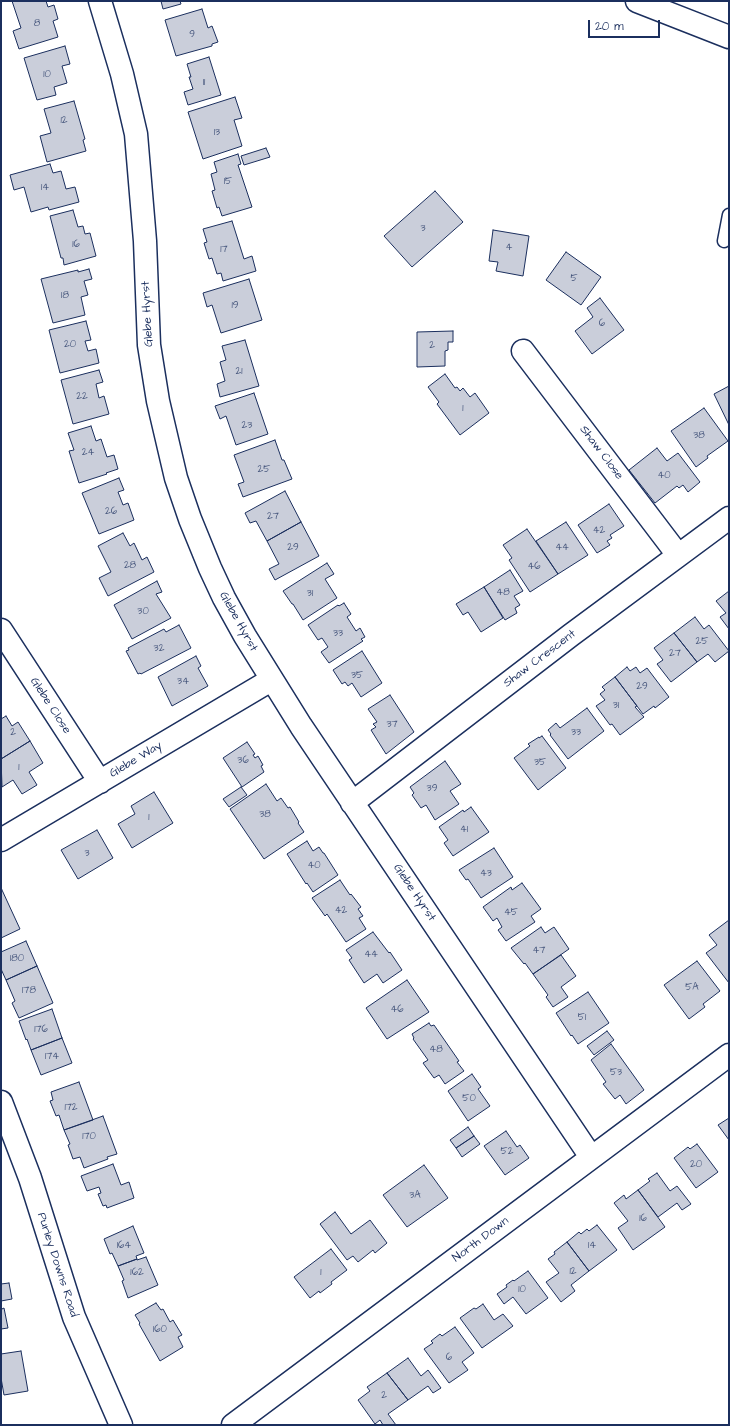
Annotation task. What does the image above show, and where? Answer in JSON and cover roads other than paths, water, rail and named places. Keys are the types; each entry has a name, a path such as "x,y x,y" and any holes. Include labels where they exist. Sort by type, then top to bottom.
{"street":[{"name":"Glebe Hyrst","path":"100,1 122,74 136,134 145,241 147,318 152,365 163,424 172,462 190,519 210,568 233,615 271,680 352,803 591,1157"},
{"path":"637,1 729,37"},
{"name":"Shaw Close","path":"523,351 678,555"},
{"name":"Shaw Crescent","path":"352,803 678,555 729,518"},
{"name":"Glebe Close","path":"1,630 100,782"},
{"name":"Glebe Way","path":"1,840 271,680"},
{"name":"North Down","path":"233,1425 729,1055"},
{"name":"Purley Downs Road","path":"1,1102 30,1178 74,1317 121,1425"}],"lane":[{"path":"724,241 729,215"}]}
